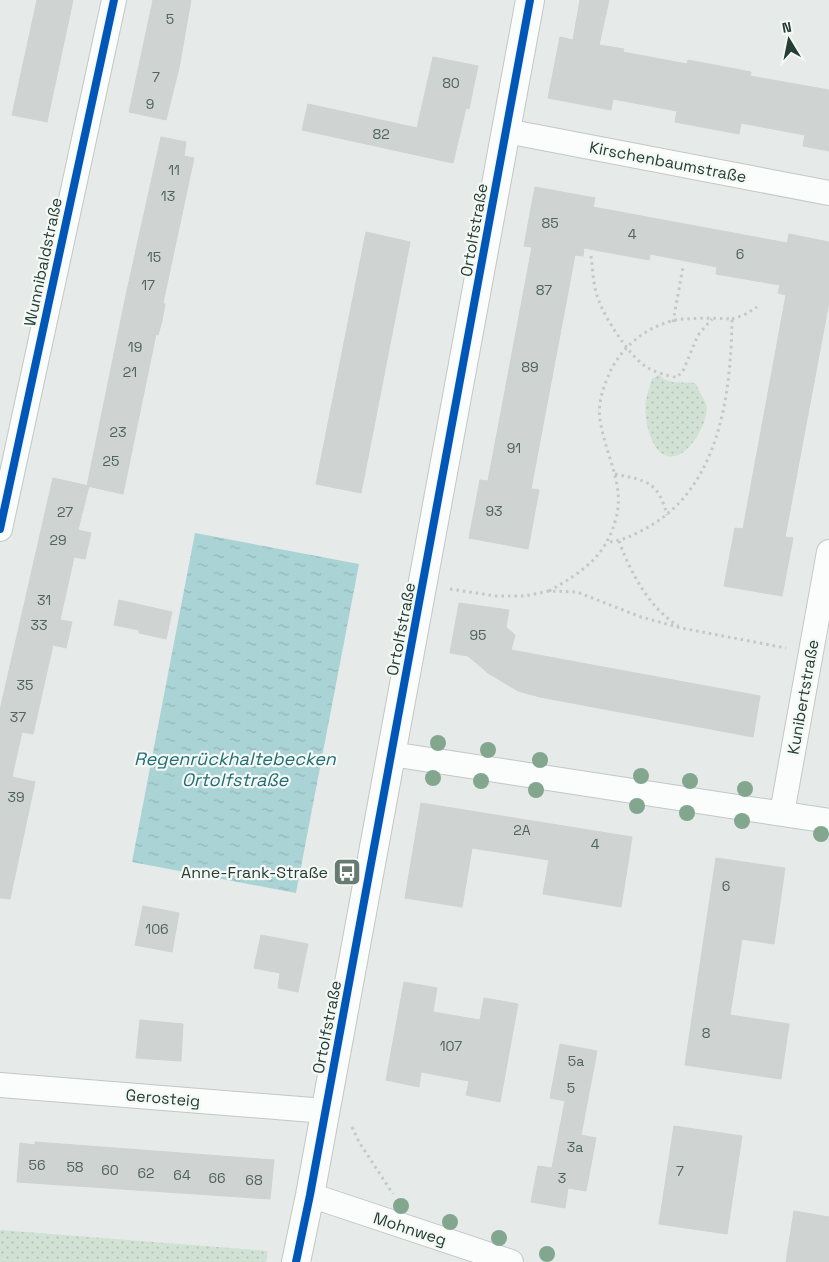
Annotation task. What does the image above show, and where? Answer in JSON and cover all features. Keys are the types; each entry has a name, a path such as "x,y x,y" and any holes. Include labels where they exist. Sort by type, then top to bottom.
{"street":[{"name":"Wunnibaldstraße","path":"0,529 114,0"},
{"name":"Ortolfstraße","path":"296,1262 326,1111 530,0"},
{"name":"Kirschenbaumstraße","path":"506,131 829,193"},
{"name":"Kunibertstraße","path":"782,814 829,552"},
{"path":"391,754 829,821"},
{"name":"Gerosteig","path":"0,1085 326,1111"},
{"name":"Mohnweg","path":"310,1195 511,1262"}],"path":[{"path":"591,256 594,286 599,301 613,330 644,366 669,377 677,377 683,371 698,334 712,318"},
{"path":"673,322 682,266"},
{"path":"549,591 590,565 607,542 617,516 618,500 615,474 601,426 599,411 601,392 612,366 627,347 640,336 660,325 681,319 732,319 744,315 757,307"},
{"path":"607,542 619,541 635,534 667,514 676,507 700,476 714,443 725,404 730,369 732,319"},
{"path":"615,474 653,485 663,500 667,514"},
{"path":"619,541 633,573 650,599 664,617 681,628"},
{"path":"446,588 496,596 525,596 549,591 577,592 641,617 681,628 811,653"},
{"path":"351,1124 359,1142 395,1198"}],"green space":[{"path":"659,375 667,381 695,383 706,404 707,410 699,433 689,447 678,455 669,456 662,453 656,447 648,428 645,409 646,398 652,379"},
{"path":"0,1230 268,1251 266,1262 0,1262"}],"water":[{"name":"Regenrückhaltebecken Ortolfstraße","path":"195,533 359,564 296,893 132,862"}],"building":[{"path":"37,0 73,0 47,122 12,115"},
{"path":"153,0 191,0 179,68 166,120 129,112"},
{"path":"580,0 609,0 599,45 624,49 623,52 687,64 688,60 751,72 750,76 829,90 829,151 803,146 805,135 741,123 739,134 675,122 677,111 613,99 611,110 548,98 560,37 573,40"},
{"path":"433,57 478,66 469,109 466,108 453,163 302,130 308,104 417,128"},
{"path":"161,137 186,142 184,156 194,158 163,303 165,304 162,321 158,335 156,334 123,494 87,486"},
{"path":"535,187 595,198 593,207 787,243 789,234 829,242 829,302 785,537 793,538 782,596 724,586 735,528 743,529 786,295 778,293 780,285 716,274 717,267 650,254 649,260 584,248 583,256 575,255 531,489 539,490 528,549 469,538 480,480 488,481 532,247 524,246"},
{"path":"366,232 410,242 361,493 316,484"},
{"path":"53,478 89,486 78,530 91,533 85,559 74,557 60,620 72,622 66,648 53,645 33,734 22,732 12,777 35,782 10,899 0,898 0,710"},
{"path":"119,600 172,612 166,639 139,633 139,630 114,625"},
{"path":"459,603 509,610 506,627 515,635 511,650 760,696 753,737 540,697 518,691 488,673 468,656 450,653"},
{"path":"421,803 632,837 621,907 543,894 549,860 472,848 462,907 405,898"},
{"path":"716,858 785,868 774,944 742,939 730,1015 789,1024 781,1079 685,1065"},
{"path":"143,906 179,913 172,952 135,945"},
{"path":"261,935 308,944 298,992 278,988 280,973 254,968"},
{"path":"404,982 437,988 433,1012 480,1020 484,998 518,1004 500,1102 466,1095 469,1081 421,1072 419,1087 386,1080"},
{"path":"140,1020 183,1024 181,1061 136,1058"},
{"path":"560,1044 597,1051 581,1135 596,1138 586,1191 568,1188 565,1208 531,1202 538,1166 552,1168 565,1101 550,1098"},
{"path":"674,1126 742,1136 727,1234 659,1224"},
{"path":"35,1142 274,1160 270,1199 17,1182 20,1143 35,1145"},
{"path":"794,1211 829,1217 829,1262 786,1262"}],"cycle path":[{"path":"0,529 114,0"},
{"path":"296,1262 310,1195 530,0"}],"place":[{"name":"Anne-Frank-Straße","path":"347,872"}]}
